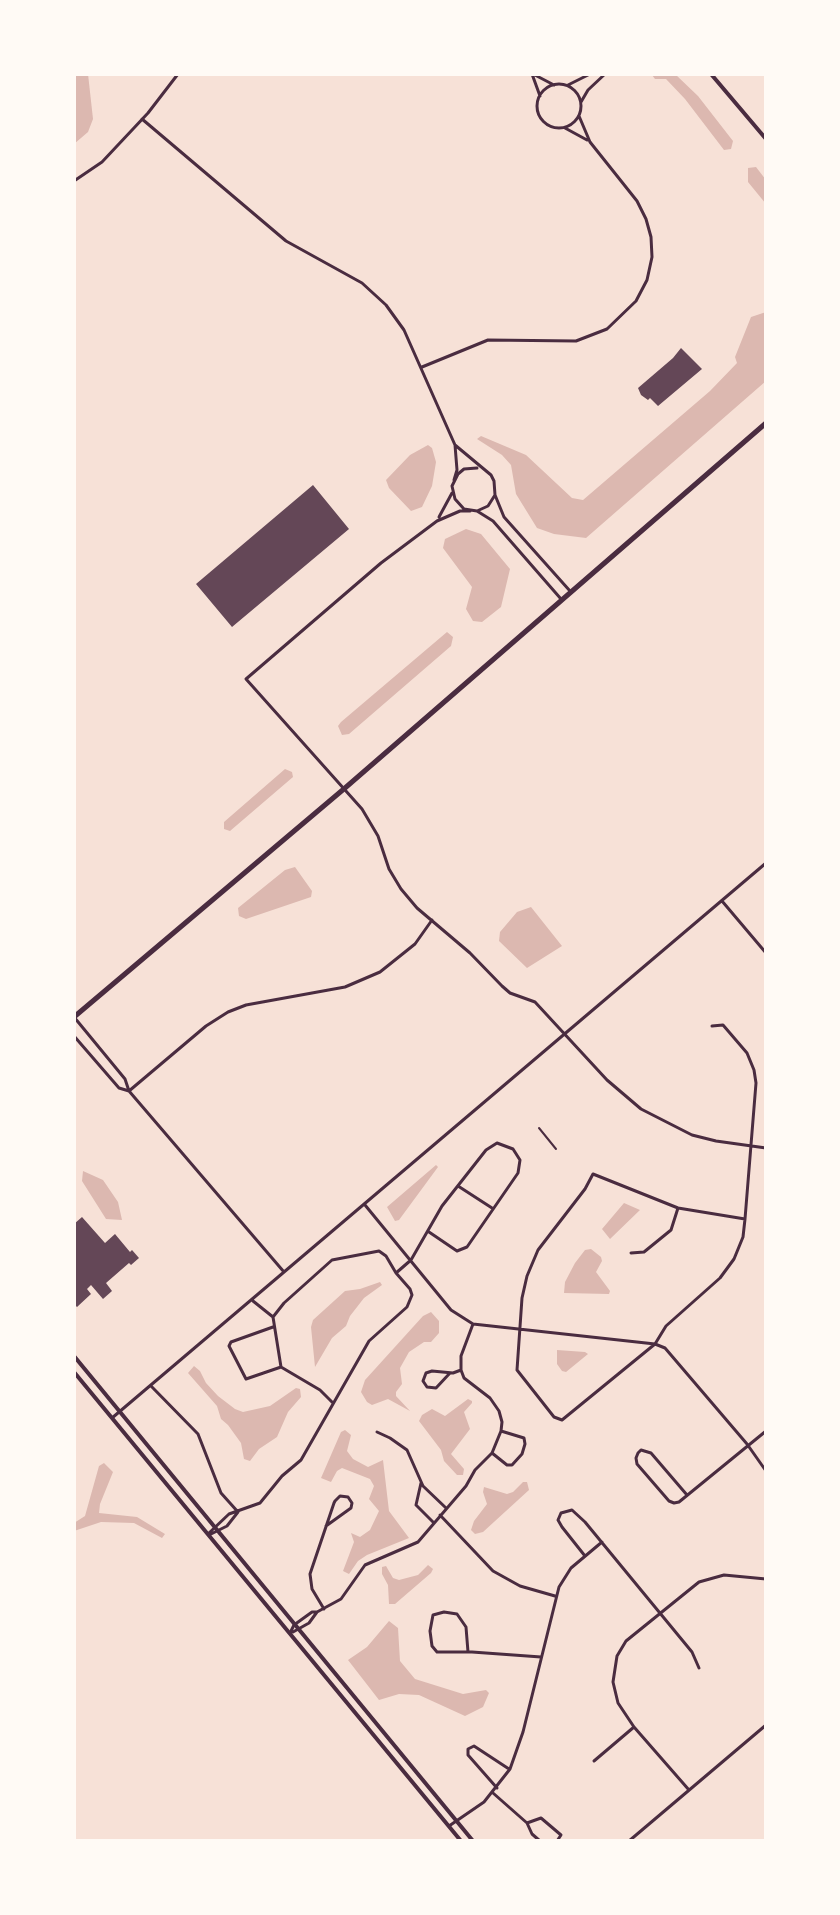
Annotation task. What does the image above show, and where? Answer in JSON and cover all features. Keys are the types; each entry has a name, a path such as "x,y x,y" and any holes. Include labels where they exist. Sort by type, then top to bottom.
{"main road":[{"path":"74,1017 345,788 766,423"}],"street":[{"path":"74,181 102,162 178,74"},
{"path":"532,74 554,85 567,85 590,74"},
{"path":"532,74 540,96 538,112 542,119 548,125 564,127 590,142"},
{"path":"422,367 488,340 542,342 585,338 607,329 636,301 647,280 652,257 646,219 637,201 590,142 579,116 581,102 588,90 605,74"},
{"path":"711,74 766,139"},
{"path":"540,96 554,85"},
{"path":"567,85 581,102"},
{"path":"564,127 579,116"},
{"path":"142,119 286,241 362,283 395,316 422,367 455,445 457,470 452,493 437,521"},
{"path":"455,445 494,481 495,495 504,517 570,591"},
{"path":"454,480 464,469 479,468"},
{"path":"452,493 458,505 470,511"},
{"path":"495,495 488,506 477,511 460,511 437,521 381,563 246,679 362,809 378,836 389,869 401,889 417,908 470,953 502,986 510,993 535,1002 607,1080 641,1109 692,1135 766,1148"},
{"path":"477,511 493,521 561,599"},
{"path":"112,1418 766,863"},
{"path":"722,901 766,953"},
{"path":"129,1091 206,1026 228,1012 246,1005 345,987 380,972 415,944 432,920"},
{"path":"74,1017 125,1079 129,1091 284,1272"},
{"path":"712,1026 723,1025 747,1053 754,1070 755,1101 745,1219 743,1237 727,1270 666,1326 655,1344 562,1420 554,1417 517,1370 522,1298 538,1250 593,1174 678,1208 745,1219"},
{"path":"74,1036 119,1088 129,1091"},
{"path":"396,1273 411,1260 442,1206 486,1150 497,1143 513,1149 520,1160 518,1173 467,1247 457,1251 429,1232"},
{"path":"457,1185 492,1208"},
{"path":"365,1205 451,1310 473,1324 655,1344 674,1356 766,1471"},
{"path":"631,1253 644,1252 671,1230 678,1208"},
{"path":"216,1530 229,1514 260,1503 282,1476 301,1460 369,1341 411,1301 410,1289 379,1251 332,1260 284,1303 273,1317"},
{"path":"252,1300 273,1317 281,1367"},
{"path":"290,1633 312,1612 341,1599 365,1565 418,1542 492,1453 501,1431 499,1411 490,1398 464,1378 461,1370 461,1356 473,1324"},
{"path":"275,1326 231,1342 229,1346 246,1379 281,1367 320,1390 333,1403"},
{"path":"74,1356 473,1841"},
{"path":"450,1373 436,1388 427,1387 423,1381 426,1373 432,1371 450,1373 461,1370"},
{"path":"74,1372 461,1841"},
{"path":"151,1385 198,1434 221,1493 238,1512"},
{"path":"492,1453 507,1465 512,1465 522,1454 524,1438 501,1431"},
{"path":"687,1495 651,1453 641,1450 638,1453 637,1464 669,1501 679,1502 766,1431"},
{"path":"377,1432 407,1450 421,1483 446,1508"},
{"path":"421,1483 416,1505 434,1523"},
{"path":"324,1609 312,1589 310,1574 326,1526 336,1499 343,1495 349,1498 351,1508 326,1526"},
{"path":"585,1556 558,1520 561,1513 568,1510 576,1513 602,1542 692,1652 699,1668"},
{"path":"208,1535 227,1526 238,1512"},
{"path":"440,1515 493,1571 520,1586 556,1596"},
{"path":"449,1826 493,1793 510,1769 520,1743 556,1596 564,1577 602,1542"},
{"path":"689,1790 634,1727 618,1703 613,1682 617,1656 626,1641 689,1589 711,1577 724,1575 766,1579"},
{"path":"296,1628 316,1617 317,1612"},
{"path":"468,1652 466,1627 457,1614 444,1612 433,1615 430,1631 432,1646 437,1652 541,1657"},
{"path":"629,1841 766,1725"},
{"path":"594,1761 634,1727"},
{"path":"497,1788 468,1755 468,1749 474,1746 510,1769"},
{"path":"493,1793 527,1823 540,1841"},
{"path":"527,1823 541,1818 561,1835 557,1841"}],"lane":[{"path":"539,1128 556,1149"}],"shaded area":[{"path":"74,74 88,74 93,119 88,132 74,144"},
{"path":"675,74 698,96 733,141 731,149 724,150 666,79 655,79 652,75"},
{"path":"756,167 766,180 766,204 748,182 748,168"},
{"path":"766,312 766,381 586,538 554,534 537,528 516,494 511,465 502,455 477,439 481,436 526,455 572,498 583,500 710,391 737,363 735,357 751,317"},
{"path":"428,445 436,462 432,486 422,507 411,511 389,488 386,480 410,455"},
{"path":"466,529 481,534 510,569 501,607 482,622 473,621 466,609 472,587 443,548 445,539"},
{"path":"447,632 453,637 451,646 349,734 342,735 338,726 341,722"},
{"path":"285,769 292,772 293,777 230,831 224,829 224,822"},
{"path":"295,867 312,891 311,897 246,919 239,916 238,908 285,870"},
{"path":"531,907 562,946 527,968 499,941 500,932 517,912"},
{"path":"436,1165 438,1167 399,1220 395,1221 387,1207"},
{"path":"83,1171 103,1180 118,1202 122,1220 106,1219 82,1181"},
{"path":"624,1203 640,1210 610,1239 602,1229"},
{"path":"591,1249 601,1257 596,1272 609,1294 564,1293 565,1282 575,1263 585,1250"},
{"path":"380,1282 382,1285 364,1298 346,1326 332,1338 315,1367 313,1320 345,1291"},
{"path":"431,1312 439,1321 439,1333 431,1342 424,1342 409,1352 400,1368 402,1384 396,1396 410,1411 388,1399 372,1405 367,1402 361,1392 365,1380 423,1316"},
{"path":"557,1350 588,1354 566,1372 557,1364"},
{"path":"194,1366 218,1396 243,1412 270,1406 296,1388 300,1389 301,1397 288,1412 277,1437 259,1449 250,1461 244,1459 241,1443 221,1419 217,1406 188,1373"},
{"path":"468,1399 472,1403 464,1412 470,1429 451,1454 464,1469 463,1475 457,1475 444,1461 441,1450 419,1421 432,1409 445,1416"},
{"path":"345,1430 351,1435 347,1451 353,1459 368,1467 383,1460 389,1511 409,1538 367,1555 358,1561 349,1574 343,1571 354,1542 351,1533 360,1537 370,1530 379,1511 369,1499 374,1486 370,1479 342,1468 331,1482 321,1478 341,1432"},
{"path":"104,1463 113,1472 99,1513 137,1517 165,1534 162,1538 134,1523 101,1522 74,1531 74,1523 85,1516 99,1466"},
{"path":"527,1482 529,1490 483,1532 475,1534 471,1530 487,1504 484,1487 507,1494"},
{"path":"428,1565 433,1569 431,1573 395,1604 389,1604 388,1585 382,1567 386,1566 393,1578 399,1580 418,1575"},
{"path":"389,1621 398,1628 400,1661 415,1679 463,1694 486,1690 489,1693 483,1707 465,1716 419,1695 399,1694 379,1700 348,1660 367,1647"}],"building":[{"path":"681,348 702,369 658,406 641,395 638,388"},
{"path":"313,485 349,529 232,627 196,584"},
{"path":"82,1217 105,1243 115,1234 139,1258 106,1283 112,1291 103,1299 91,1285 87,1289 91,1294 77,1307 74,1304 74,1224"}]}
